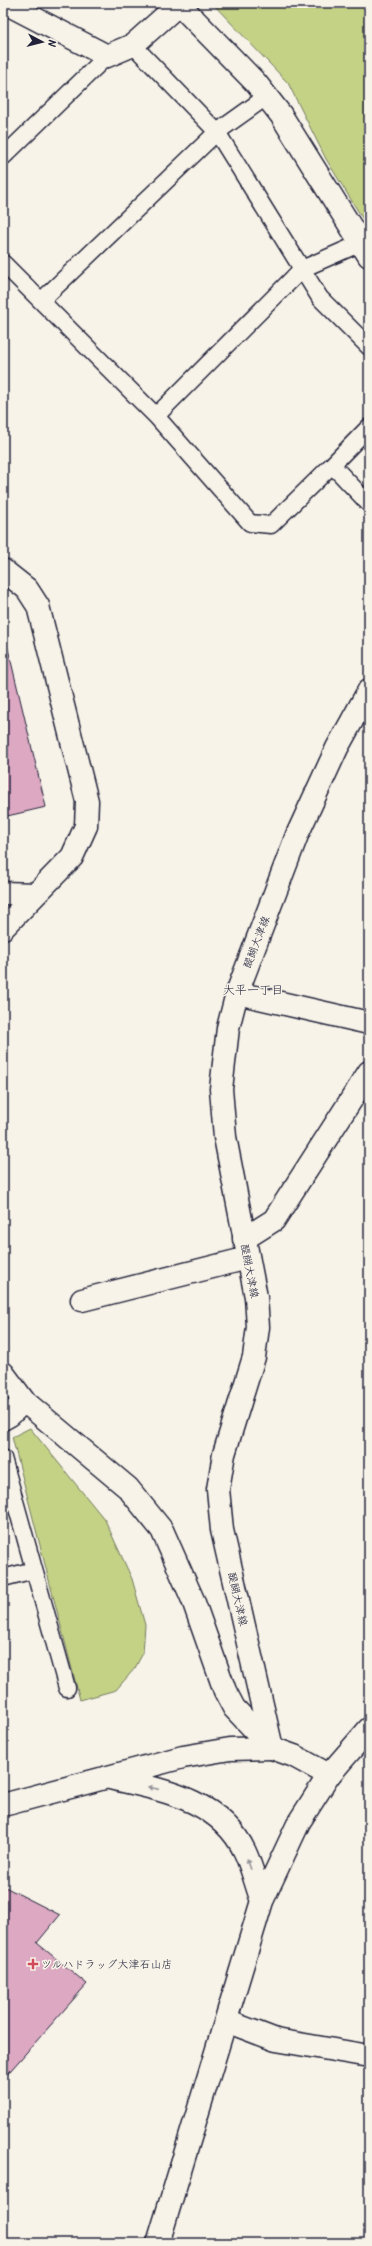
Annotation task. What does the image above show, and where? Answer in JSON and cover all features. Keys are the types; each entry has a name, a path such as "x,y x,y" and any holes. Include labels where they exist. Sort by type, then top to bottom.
{"street":[{"path":"13,7 107,56 133,45 178,4 256,83 281,115 365,250"},
{"path":"3,570 27,589 38,606 87,801 86,826 72,857 3,928"},
{"name":"醍醐大津線","path":"272,1748 222,1530 218,1488 224,1454 254,1357 258,1327 256,1297 225,1137 221,1089 228,1028 237,993 297,835 338,748 369,690"},
{"path":"3,893 36,894"},
{"path":"237,993 369,1023"},
{"path":"82,1300 246,1249 274,1220 369,1072"},
{"path":"3,1373 24,1401 128,1488 162,1530 193,1600 225,1691 234,1708 272,1748"},
{"path":"3,1419 10,1415 24,1401"},
{"path":"158,2243 262,1901 299,1822 329,1775 369,1729"},
{"path":"3,1805 183,1757 230,1749 272,1748 294,1756 329,1775"},
{"path":"106,1777 163,1790 203,1805 220,1817 245,1852 262,1901"},
{"path":"226,2021 276,2040 369,2056"}],"lane":[{"path":"133,45 217,132 320,298 369,347"},
{"path":"3,157 107,56"},
{"path":"42,300 217,132 266,97"},
{"path":"156,416 302,269 365,250"},
{"path":"3,263 42,300 156,416 250,523 271,525 369,427"},
{"path":"332,465 369,504"},
{"path":"3,1458 67,1688"},
{"path":"3,1578 34,1570"}],"green space":[{"path":"212,3 369,3 369,229 326,159 288,83"},
{"path":"30,1428 105,1520 132,1579 145,1625 143,1653 135,1668 116,1690 80,1700 12,1437"}],"building":[{"path":"3,628 46,807 3,817"},
{"name":"ツルハドラッグ大津石山店","path":"3,1886 60,1915 37,1943 87,1984 3,2079"}],"place":[{"name":"ツルハドラッグ大津石山店","path":"33,1964"}],"district":[{"name":"大平一丁目","path":"253,990"}]}
